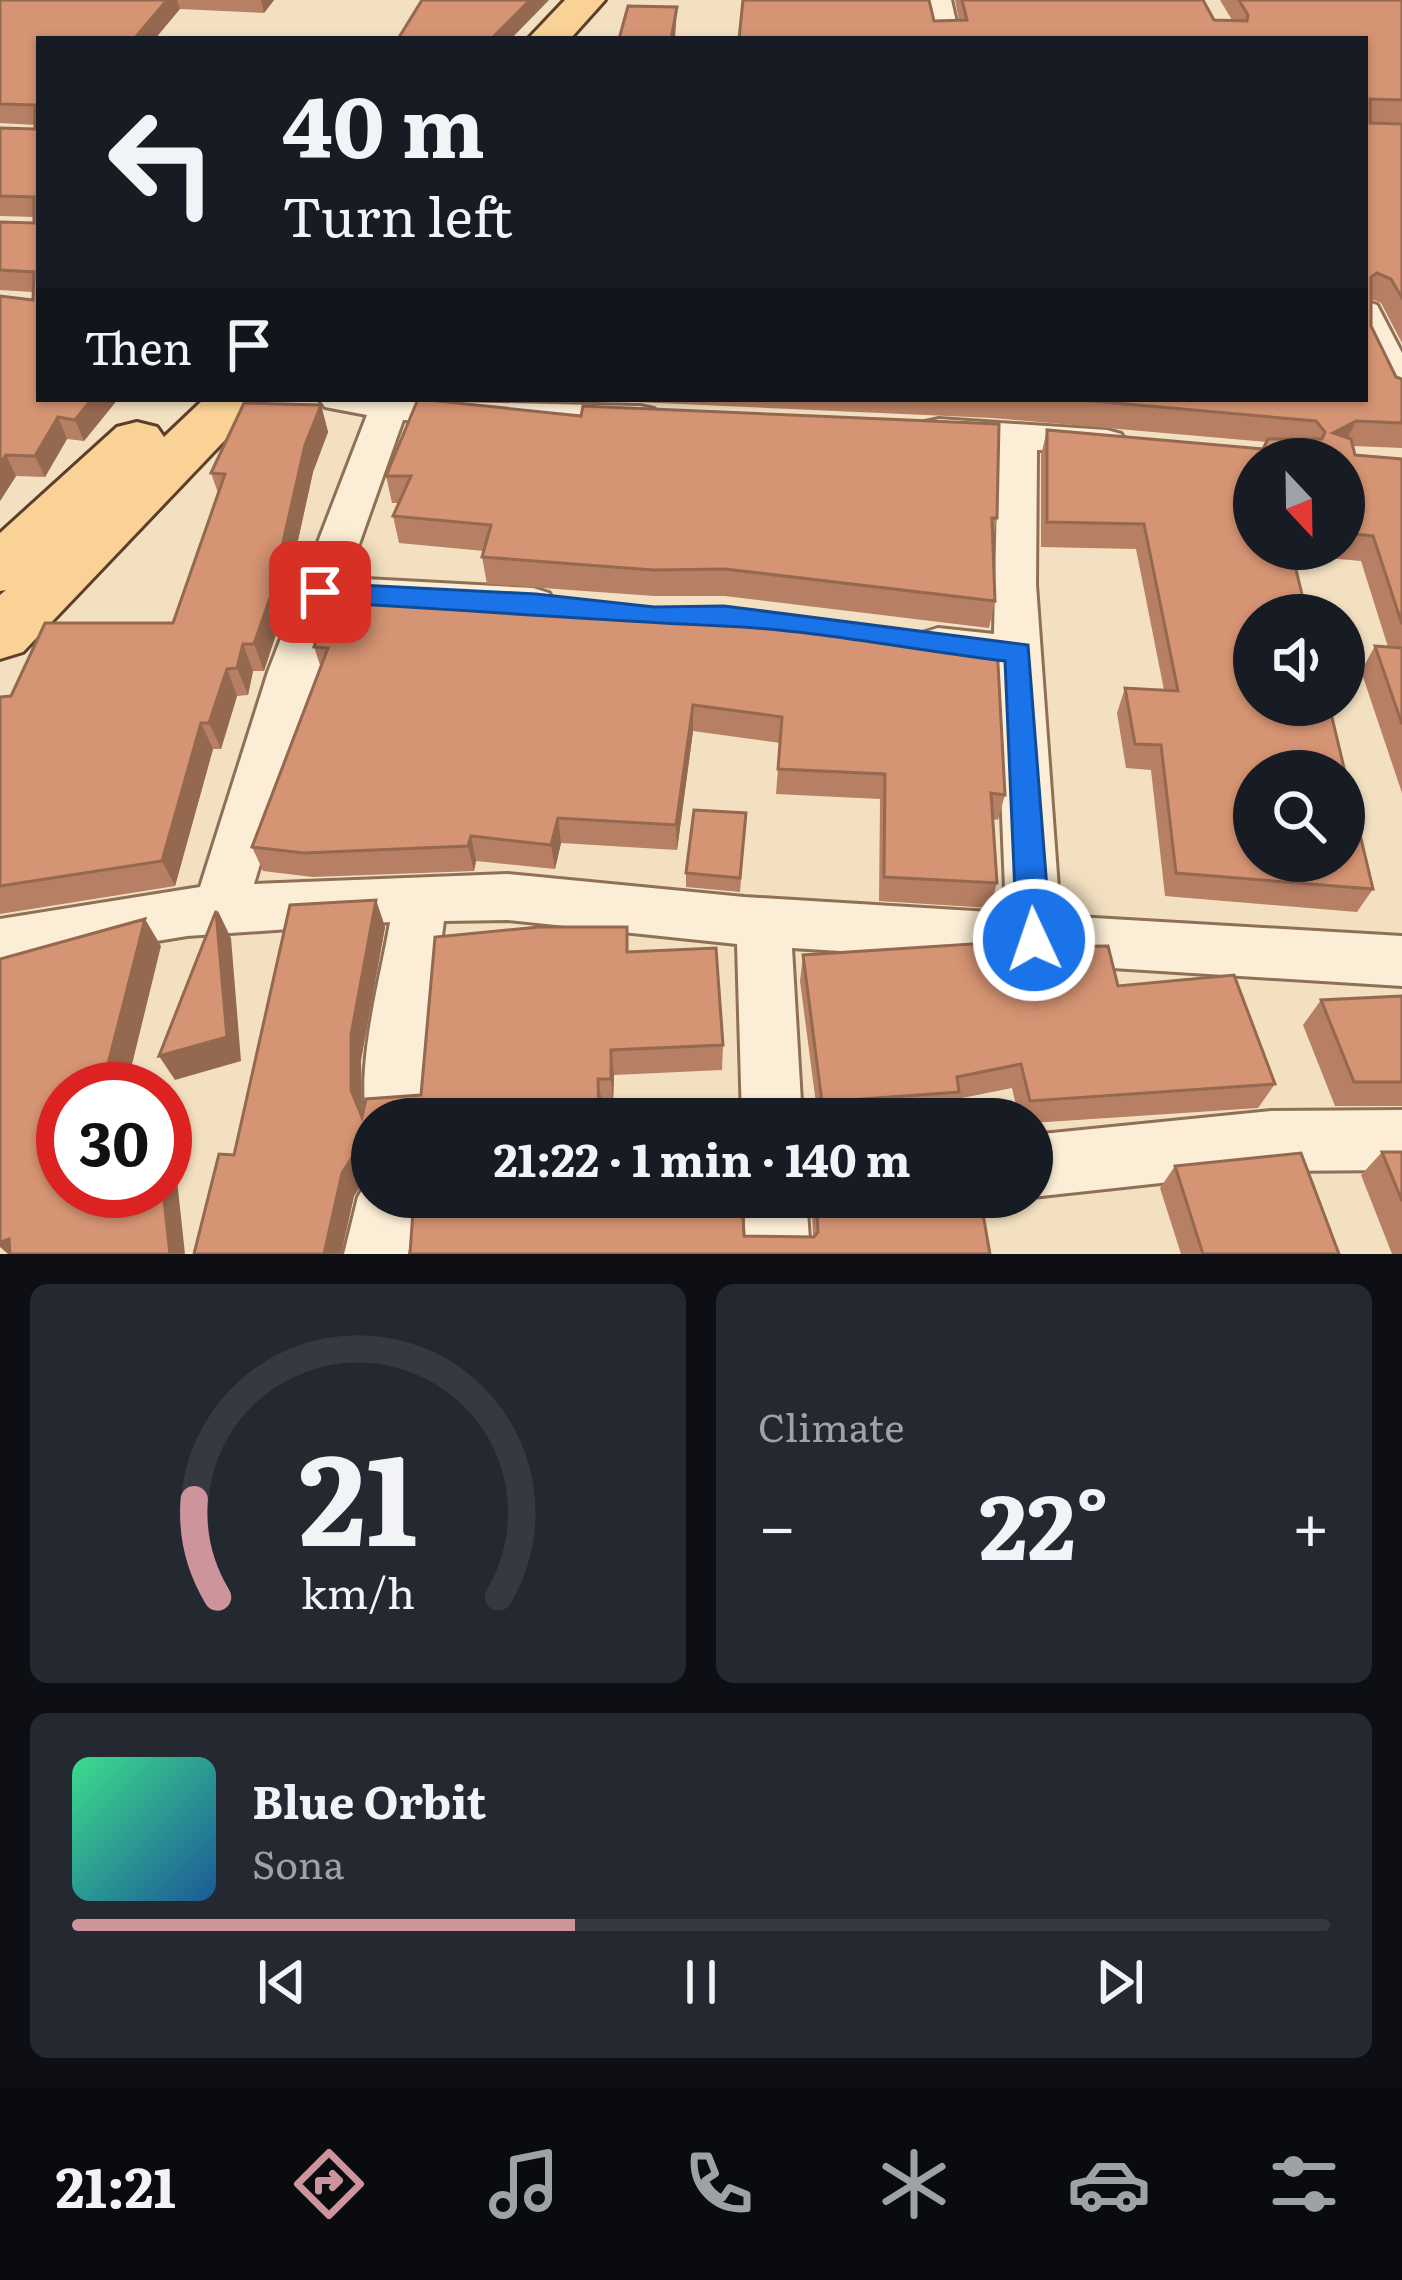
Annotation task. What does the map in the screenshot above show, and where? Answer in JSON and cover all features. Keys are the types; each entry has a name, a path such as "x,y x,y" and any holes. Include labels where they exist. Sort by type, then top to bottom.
{"main road":[{"path":"551,36 586,0"},
{"path":"572,36 608,0"},
{"path":"0,569 175,402"},
{"path":"0,635 233,402"}],"street":[{"path":"938,0 946,36"},
{"path":"1368,319 1402,392"},
{"path":"360,402 682,420"},
{"path":"220,910 320,592 389,406"},
{"path":"898,429 1002,423 1155,447"},
{"path":"1002,423 1034,940"},
{"path":"320,592 583,609"},
{"path":"905,641 1018,653"},
{"path":"0,943 220,910 507,897 764,922 1402,961"},
{"path":"396,1098 399,1038 421,898"},
{"path":"764,922 771,1098"},
{"path":"1053,1164 1271,1141 1402,1140"},
{"path":"376,1254 384,1218"},
{"path":"777,1218 778,1254"}],"building":[{"path":"0,0 167,0 137,36 36,36 36,402 90,402 75,420 58,417 35,456 6,455 0,463 0,296 33,300 34,272 0,270 0,222 34,223 34,197 0,196 0,128 35,129 35,105 0,104"},
{"path":"422,0 530,0 494,36 400,36"},
{"path":"743,0 929,0 934,21 967,20 962,0 1203,0 1214,20 1247,21 1239,0 1402,0 1402,100 1370,99 1370,123 1402,124 1402,298 1391,279 1377,273 1371,277 1371,326 1396,377 1402,379 1402,423 1356,421 1333,433 1348,438 1322,438 1325,432 1316,421 1104,402 1368,402 1368,36 739,36"},
{"path":"628,6 677,7 672,36 620,36"},
{"path":"417,402 581,416 583,406 999,424 997,518 992,518 995,601 725,569 653,570 482,557 491,525 393,516 411,476 386,476"},
{"path":"244,403 321,405 305,445 271,595 254,644 243,644 237,668 227,669 209,723 201,723 162,861 0,886 0,697 11,696 45,623 173,623 225,474 211,473"},
{"path":"1047,430 1233,446 1233,570 1296,570 1302,594 1233,594 1233,726 1334,726 1340,750 1233,750 1233,878 1176,873 1161,745 1135,744 1125,688 1178,691 1144,524 1047,522"},
{"path":"1365,456 1402,459 1402,624 1373,536 1365,535"},
{"path":"330,598 469,605 471,598 653,612 724,611 997,645 1005,795 991,793 997,883 884,877 885,774 778,769 782,717 693,705 676,825 558,818 551,845 471,836 468,846 304,853 252,847 328,648 314,647"},
{"path":"1375,646 1402,648 1402,724"},
{"path":"694,810 746,813 740,878 686,873"},
{"path":"1365,856 1373,889 1287,882 1365,882"},
{"path":"376,900 351,1035 351,1159 342,1173 324,1254 194,1254 219,1154 234,1155 290,905"},
{"path":"216,911 227,1037 159,1056"},
{"path":"145,919 109,1062 36,1062 36,1218 166,1218 170,1254 10,1254 9,1239 0,1242 0,959"},
{"path":"539,927 627,927 627,952 716,948 723,1045 611,1050 611,1079 598,1079 598,1098 380,1098 421,1095 435,937"},
{"path":"1002,942 1002,947 1108,946 1118,986 1234,975 1275,1084 1029,1098 1021,1064 957,1077 959,1092 821,1098 803,955"},
{"path":"1402,996 1402,1082 1354,1082 1321,1000"},
{"path":"1382,1152 1402,1152 1402,1201"},
{"path":"1301,1153 1339,1254 1203,1254 1175,1166"},
{"path":"413,1218 743,1218 744,1236 814,1237 817,1218 984,1218 990,1254 410,1254"}],"route":[{"path":"320,592 536,604 654,617 724,616 1018,653 1034,940"}]}
